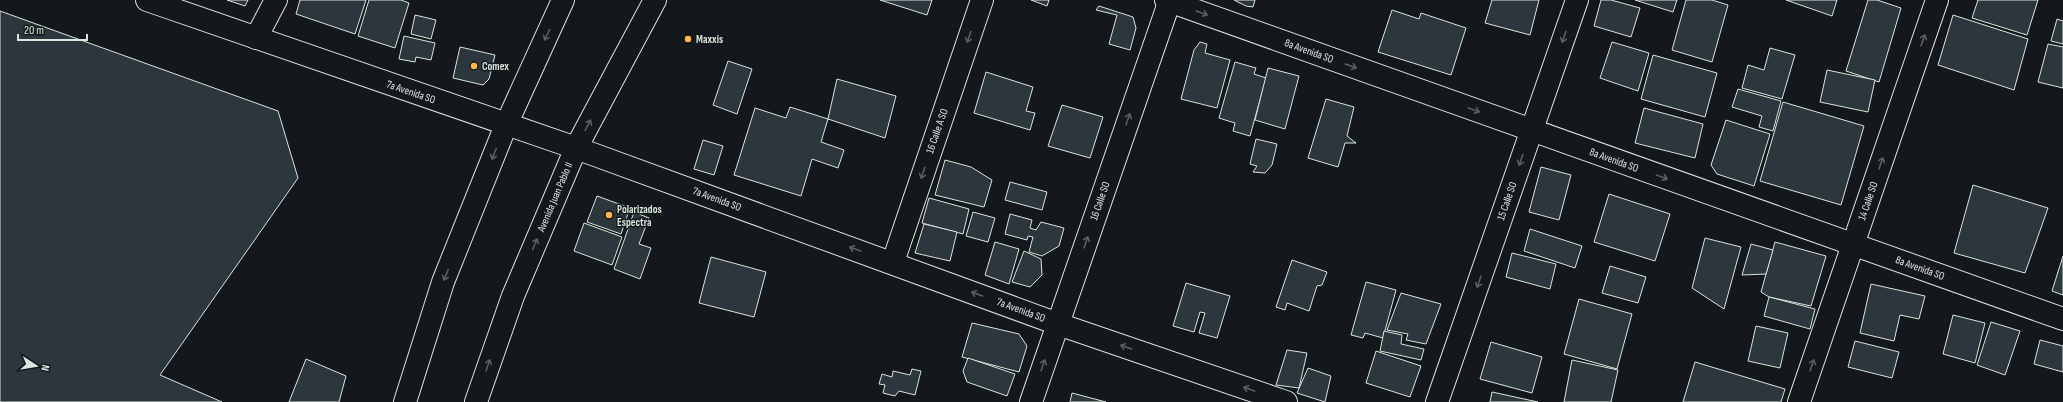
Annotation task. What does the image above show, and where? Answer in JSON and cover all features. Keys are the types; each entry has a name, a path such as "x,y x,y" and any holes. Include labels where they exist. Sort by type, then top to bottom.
{"main road":[{"name":"7a Avenida SO","path":"147,0 576,148 893,262 1058,324 1286,402"},
{"path":"256,38 276,0"},
{"path":"405,402 443,282 506,125 563,0"},
{"name":"Avenida Juan Pablo II","path":"476,402 513,296 576,148 655,0"},
{"name":"16 Calle A SO","path":"893,262 982,0"},
{"name":"8a Avenida SO","path":"1168,0 2063,319"},
{"name":"16 Calle SO","path":"1031,402 1168,0"},
{"name":"15 Calle SO","path":"1437,402 1577,0"},
{"name":"14 Calle SO","path":"1799,402 1937,0"}],"building":[{"path":"227,0 248,0 245,6"},
{"path":"300,0 366,0 355,34 296,14"},
{"path":"369,0 401,0 409,3 395,48 358,36"},
{"path":"880,0 932,0 927,15"},
{"path":"1031,0 1049,0 1047,6"},
{"path":"1234,0 1255,0 1253,7 1246,6"},
{"path":"1492,0 1539,0 1530,35 1485,23"},
{"path":"1601,0 1611,0 1640,8 1631,37 1594,26"},
{"path":"1635,0 1677,0 1673,12"},
{"path":"1686,0 1712,0 1728,5 1712,62 1672,50"},
{"path":"1786,0 1837,0 1832,16"},
{"path":"1868,0 1877,0 1901,8 1879,82 1846,71"},
{"path":"1978,0 2038,0 2027,35 1972,18"},
{"path":"1099,6 1133,17 1136,28 1130,50 1109,44 1117,15 1096,10"},
{"path":"1392,10 1419,19 1421,13 1466,28 1451,75 1378,52"},
{"path":"0,11 278,111 298,178 160,375 222,402 0,402"},
{"path":"415,15 436,20 431,39 411,34"},
{"path":"1953,15 2028,39 2014,90 1938,65"},
{"path":"2057,19 2063,21 2063,44 2051,41"},
{"path":"404,36 435,43 431,60 416,57 415,62 399,59"},
{"path":"1200,42 1207,44 1205,53 1230,60 1217,108 1181,99 1194,50"},
{"path":"1612,42 1649,53 1638,91 1600,78"},
{"path":"2048,44 2063,47 2063,88 2038,82"},
{"name":"Comex","path":"460,47 495,55 489,79 483,85 453,78"},
{"path":"1770,48 1795,55 1782,99 1742,88 1748,65 1764,70"},
{"path":"1653,55 1717,73 1705,117 1641,99"},
{"path":"728,61 752,69 737,114 713,105"},
{"path":"1235,62 1256,68 1254,74 1266,78 1250,136 1233,131 1235,123 1219,118"},
{"path":"1268,68 1299,76 1285,129 1255,120"},
{"path":"1827,70 1875,80 1868,112 1820,102"},
{"path":"986,72 1033,87 1026,111 1035,113 1030,130 974,113"},
{"path":"837,79 896,96 885,138 828,119"},
{"path":"1738,89 1781,101 1773,131 1759,127 1762,116 1732,107"},
{"path":"1326,99 1354,107 1347,136 1356,143 1345,143 1338,167 1308,158"},
{"path":"1783,102 1864,126 1841,205 1760,181"},
{"path":"1062,105 1103,117 1090,158 1048,146"},
{"path":"790,107 828,119 821,142 844,150 838,168 812,159 801,196 734,175 755,108 786,118"},
{"path":"1644,108 1703,124 1695,158 1635,143"},
{"path":"1726,120 1770,134 1754,186 1717,174 1711,165"},
{"path":"1256,139 1277,144 1272,165 1265,173 1253,172 1257,166 1250,164"},
{"path":"703,140 723,146 714,175 694,169"},
{"path":"945,160 971,167 992,180 984,207 935,195"},
{"path":"1541,167 1571,175 1559,220 1529,212"},
{"path":"1010,182 1047,192 1042,210 1005,200"},
{"path":"1973,185 2048,208 2025,273 1954,253"},
{"path":"1609,194 1670,214 1655,261 1594,242"},
{"name":"Polarizados Espectra","path":"597,196 630,208 621,234 587,222"},
{"path":"929,198 969,209 963,234 922,223"},
{"path":"634,212 649,218 639,244 651,248 640,279 614,269"},
{"path":"973,212 995,218 988,242 966,236"},
{"path":"1010,214 1032,220 1030,228 1036,230 1041,222 1064,228 1059,246 1042,256 1029,252 1033,237 1028,236 1027,240 1005,234"},
{"path":"584,223 622,237 612,265 574,251"},
{"path":"924,224 957,232 950,261 915,253"},
{"path":"1530,229 1582,246 1575,268 1524,251"},
{"path":"1705,238 1741,247 1724,309 1692,288"},
{"path":"995,242 1019,249 1009,284 985,275"},
{"path":"1775,242 1826,256 1811,306 1769,297 1761,292"},
{"path":"1751,244 1773,250 1766,274 1742,275"},
{"path":"1024,251 1041,259 1042,275 1030,287 1012,282"},
{"path":"1512,253 1556,264 1550,289 1506,277"},
{"path":"2063,256 2063,295 2052,291"},
{"path":"711,257 766,272 754,317 699,303"},
{"path":"1292,260 1327,272 1322,285 1317,286 1309,311 1287,303 1285,310 1276,307"},
{"path":"1610,266 1646,277 1638,303 1602,293"},
{"path":"1366,282 1396,290 1383,338 1365,333 1363,338 1351,335"},
{"path":"1186,283 1230,296 1217,338 1199,333 1205,313 1200,312 1194,332 1173,326"},
{"path":"1871,284 1925,296 1919,319 1900,315 1894,341 1860,333"},
{"path":"1401,293 1441,304 1426,344 1406,340 1408,334 1387,330"},
{"path":"1769,297 1815,309 1810,329 1764,316"},
{"path":"1579,299 1632,314 1617,369 1564,354"},
{"path":"1953,315 1985,323 1975,363 1943,354"},
{"path":"1991,322 2020,331 2005,375 1977,365"},
{"path":"972,323 1019,334 1027,346 1019,372 962,357"},
{"path":"1756,326 1788,333 1780,368 1748,361"},
{"path":"1384,331 1402,335 1401,344 1424,349 1421,360 1380,351"},
{"path":"2040,340 2063,346 2063,372 2034,364"},
{"path":"1855,341 1899,352 1892,378 1848,367"},
{"path":"1491,342 1542,357 1532,393 1480,379"},
{"path":"1287,350 1307,353 1299,388 1276,385"},
{"path":"1376,351 1421,366 1410,397 1366,383"},
{"path":"968,358 1015,374 1007,396 967,382 963,371"},
{"path":"306,359 346,376 339,402 289,402"},
{"path":"1572,360 1618,370 1611,402 1564,402"},
{"path":"1695,362 1785,389 1781,402 1683,402"},
{"path":"1308,368 1331,376 1325,402 1297,393"},
{"path":"912,369 921,371 915,395 899,391 895,396 883,393 885,385 879,384 882,374 892,377 893,371 910,375"},
{"path":"1492,392 1538,402 1490,402"},
{"path":"1072,393 1106,402 1070,402"}],"place":[{"name":"Maxxis","path":"688,39"},
{"name":"Comex","path":"474,66"},
{"name":"Polarizados Espectra","path":"609,215"}]}
